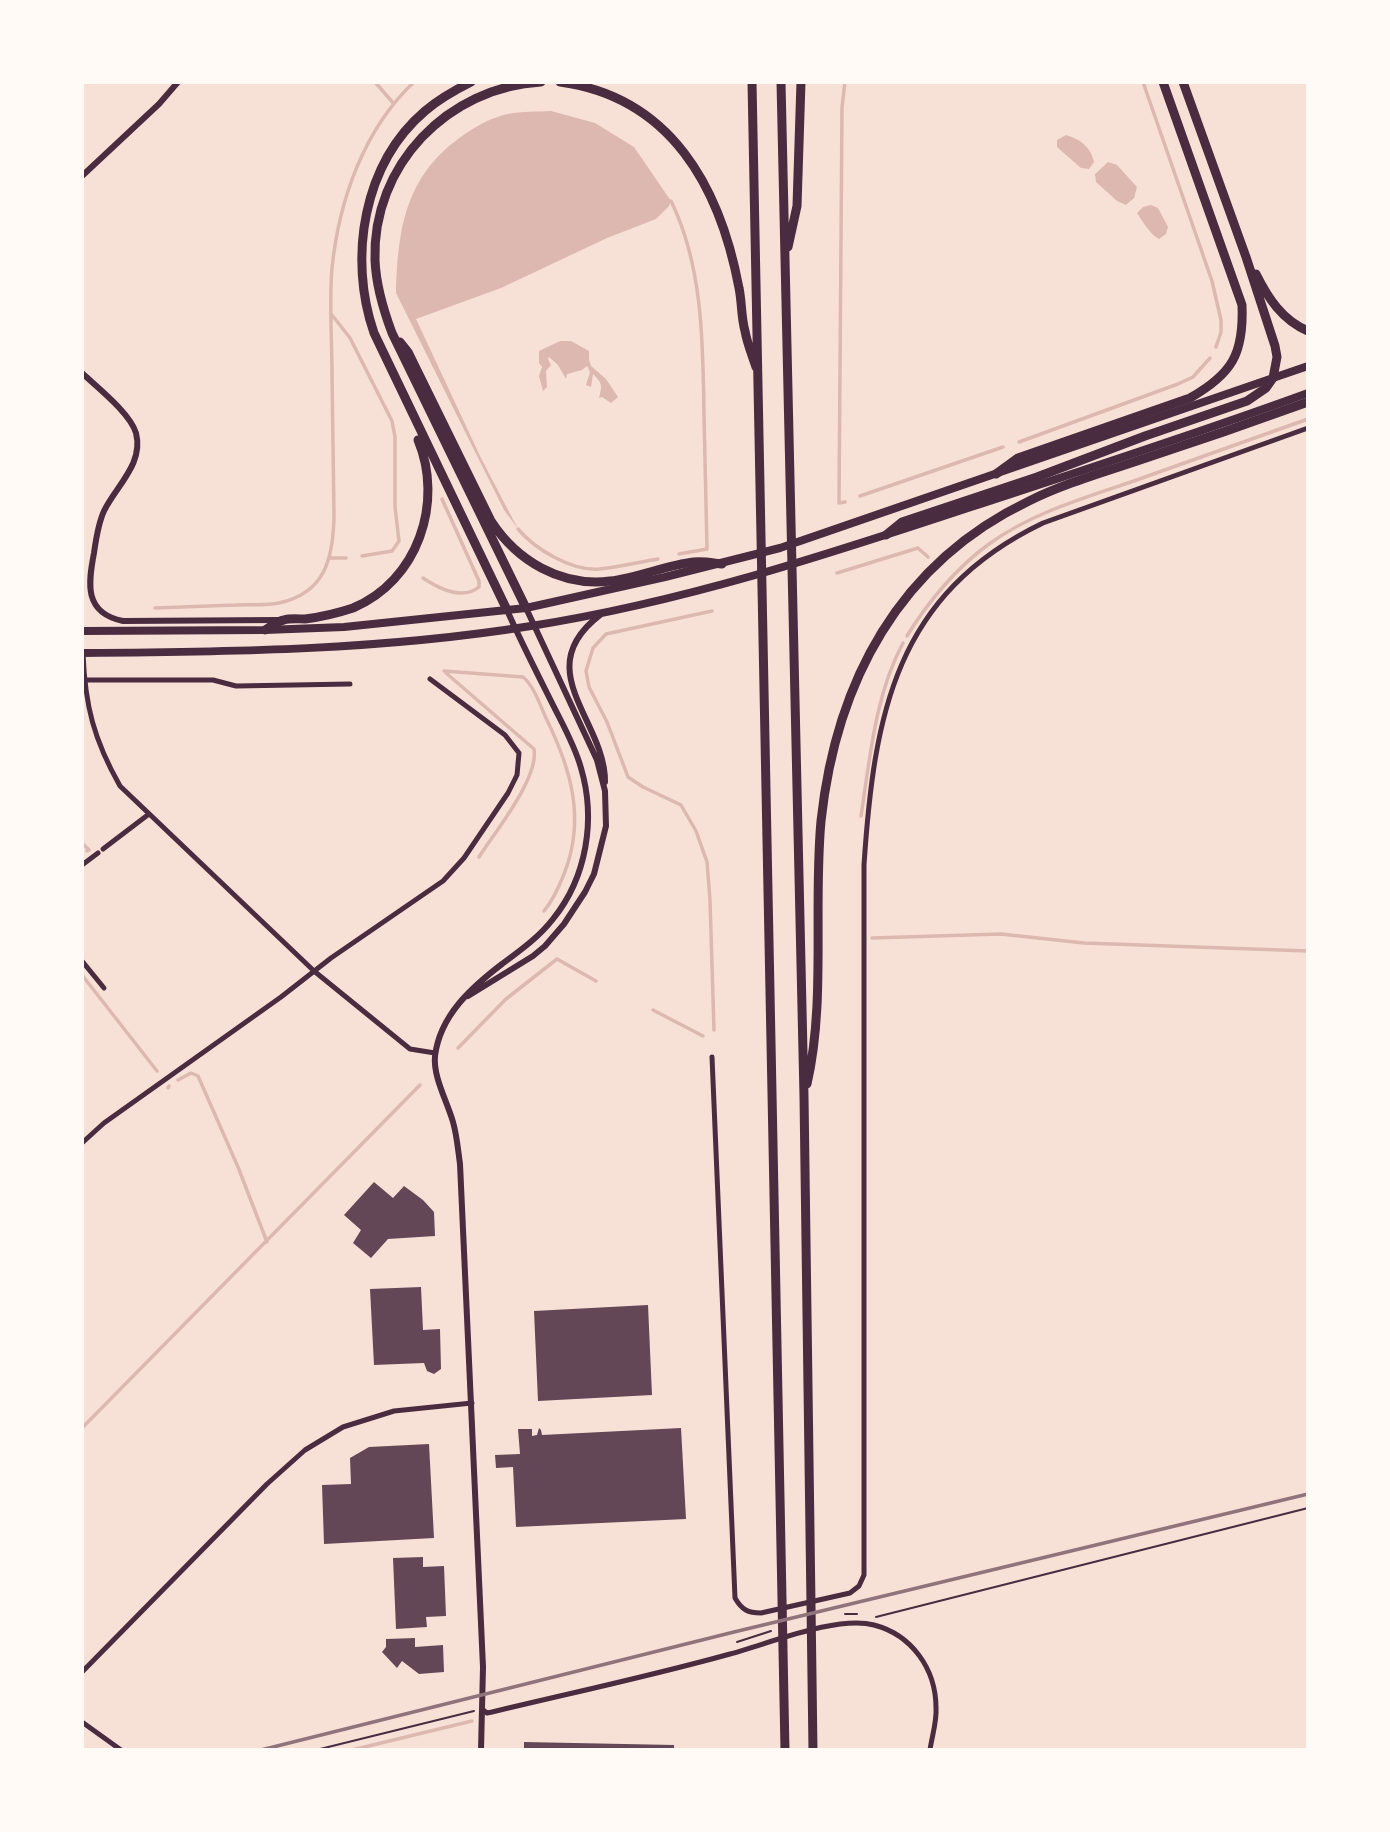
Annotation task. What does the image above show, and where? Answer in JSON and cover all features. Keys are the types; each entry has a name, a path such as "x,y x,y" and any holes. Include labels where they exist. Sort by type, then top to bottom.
{"highway":[{"path":"471,82 425,111 403,134 381,168 364,221 361,274 364,299 386,362 506,610"},
{"path":"527,608 392,333 380,298 375,258 380,215 396,172 426,132 453,110 479,95 501,88 541,82"},
{"path":"560,82 601,90 628,103 653,119 692,162 706,183 724,231 739,288 744,330 760,378"},
{"path":"752,82 784,1591 785,1750"},
{"path":"781,82 804,1096 813,1750"},
{"path":"785,259 797,206 801,82"},
{"path":"996,474 1018,458 1190,398 1224,374 1240,346 1243,331 1242,305 1163,82"},
{"path":"886,535 902,522 1037,477 1247,401 1266,388 1273,378 1277,357 1275,346 1184,82"},
{"path":"1246,257 1268,297 1284,315 1308,331"},
{"path":"265,630 283,620 306,619 340,612 382,591 410,557 428,513 427,473 423,452 373,346 362,312 364,299"},
{"path":"392,333 408,352 491,521 510,545 537,566 566,578 596,582 695,562 722,564"},
{"path":"804,1096 814,1052 818,874 828,776 840,725 857,675 889,619 919,582 951,551 982,527 1030,500 1308,402"}],"main road":[{"path":"82,631 344,627 527,608 722,564 780,548 1308,366"},
{"path":"83,653 354,646 515,629 604,612 731,584 1211,429 1308,393"}],"street":[{"path":"82,176 150,113 178,82"},
{"path":"82,373 126,416 136,435 136,456 132,466 104,512 99,527 89,583 90,593 102,612 114,619 133,622 283,620"},
{"path":"712,1057 736,1598 740,1607 750,1613 850,1592 859,1586 864,1576 864,864 880,733 888,699 902,660 919,629 951,588 980,560 1023,533 1043,523 1308,428"},
{"path":"527,608 583,727 597,760 605,791"},
{"path":"481,1750 483,1667 460,1164 457,1140 437,1072 435,1054 448,1018 464,998 479,982 537,937 555,917 575,884 589,826 586,790 578,759 506,610"},
{"path":"464,998 545,946 585,892 601,850 607,809 605,767 602,754 574,695 569,674 576,643 591,622 604,612"},
{"path":"83,653 84,680 92,728 120,786 314,971 410,1049 435,1054"},
{"path":"82,1143 104,1123 443,881 481,835 517,775 519,753 505,735 430,678"},
{"path":"84,680 212,680 236,686 350,684"},
{"path":"82,865 149,814"},
{"path":"82,961 104,988"},
{"path":"82,1672 267,1484 304,1450 344,1427 394,1411 472,1403"},
{"path":"482,1709 487,1713 492,1712 732,1654 834,1625 872,1624 900,1636 921,1657 931,1676 937,1710 930,1750"},
{"path":"82,1723 121,1750"}],"path":[{"path":"875,1617 1308,1508"},
{"path":"316,1750 482,1709"}],"shaded area":[{"path":"551,111 595,123 634,147 671,201 656,219 607,238 501,288 416,319 481,458 518,529 504,510 396,293 397,269 403,224 409,203 430,166 445,150 470,131 497,117 519,112"},
{"path":"1066,135 1088,148 1094,162 1089,169 1081,168 1057,147 1057,140"},
{"path":"1108,162 1117,165 1137,187 1134,198 1126,205 1117,201 1096,182 1095,174"},
{"path":"1151,205 1158,208 1168,227 1166,234 1159,239 1137,213 1143,207"},
{"path":"560,341 571,341 589,351 591,366 606,379 618,397 611,403 599,398 601,385 593,374 591,387 586,385 590,372 587,366 567,374 566,379 558,365 549,357 551,365 546,371 547,387 543,391 539,376 542,367 539,363 539,351"}],"building":[{"path":"374,1182 393,1198 404,1186 423,1200 434,1212 435,1236 388,1239 371,1258 353,1243 361,1230 344,1215"},
{"path":"421,1287 423,1330 440,1329 441,1369 434,1374 427,1371 424,1363 374,1365 370,1289"},
{"path":"648,1305 652,1395 538,1401 534,1311"},
{"path":"539,1428 542,1435 681,1428 686,1519 516,1527 513,1467 496,1468 495,1455 520,1454 518,1429 532,1429 532,1436 537,1435"},
{"path":"429,1444 434,1538 324,1544 322,1485 351,1484 350,1458 369,1447"},
{"path":"423,1557 423,1567 444,1566 446,1616 426,1617 427,1627 396,1629 393,1558"},
{"path":"415,1638 415,1647 443,1645 444,1672 419,1674 402,1661 397,1668 382,1652 386,1647 386,1639"},
{"path":"524,1742 674,1745 674,1750 524,1750"}],"waterway":[{"path":"375,82 394,104"},
{"path":"155,608 279,603 307,591 323,572 331,547 334,517 331,294 335,242 348,192 368,144 381,121 414,82"},
{"path":"845,82 842,107 839,503 845,502"},
{"path":"1143,82 1212,281 1221,320 1221,332 1216,347"},
{"path":"671,201 682,226 695,279 702,333 704,388 707,549 679,554"},
{"path":"332,315 350,338 392,421 395,437 395,507 399,541 392,551 362,556"},
{"path":"1019,442 1178,384 1193,377 1210,358"},
{"path":"907,636 933,598 954,575 1005,533 1039,515 1076,501 1308,419"},
{"path":"860,496 1003,447"},
{"path":"423,578 450,592 465,593 479,587 479,581 442,499"},
{"path":"518,529 554,557 588,569 658,559"},
{"path":"837,573 918,548 928,557"},
{"path":"330,558 346,558"},
{"path":"712,611 606,634 593,648 586,671 589,687 607,722 628,777 681,805 696,831 707,862 714,1030"},
{"path":"861,816 880,705 903,643"},
{"path":"444,671 523,677 534,690 555,737 573,794 574,834 564,874 544,911"},
{"path":"446,673 534,749 534,761 523,789 479,857"},
{"path":"82,843 89,850 87,851"},
{"path":"872,938 1001,934 1084,943 1308,951"},
{"path":"458,1048 506,999 557,959 596,981"},
{"path":"82,975 157,1071"},
{"path":"653,1010 703,1036"},
{"path":"178,1080 191,1073 198,1076 267,1242"},
{"path":"82,1428 420,1085"},
{"path":"352,1750 472,1721"}],"railway":[{"path":"261,1750 734,1632 1308,1494"}]}
